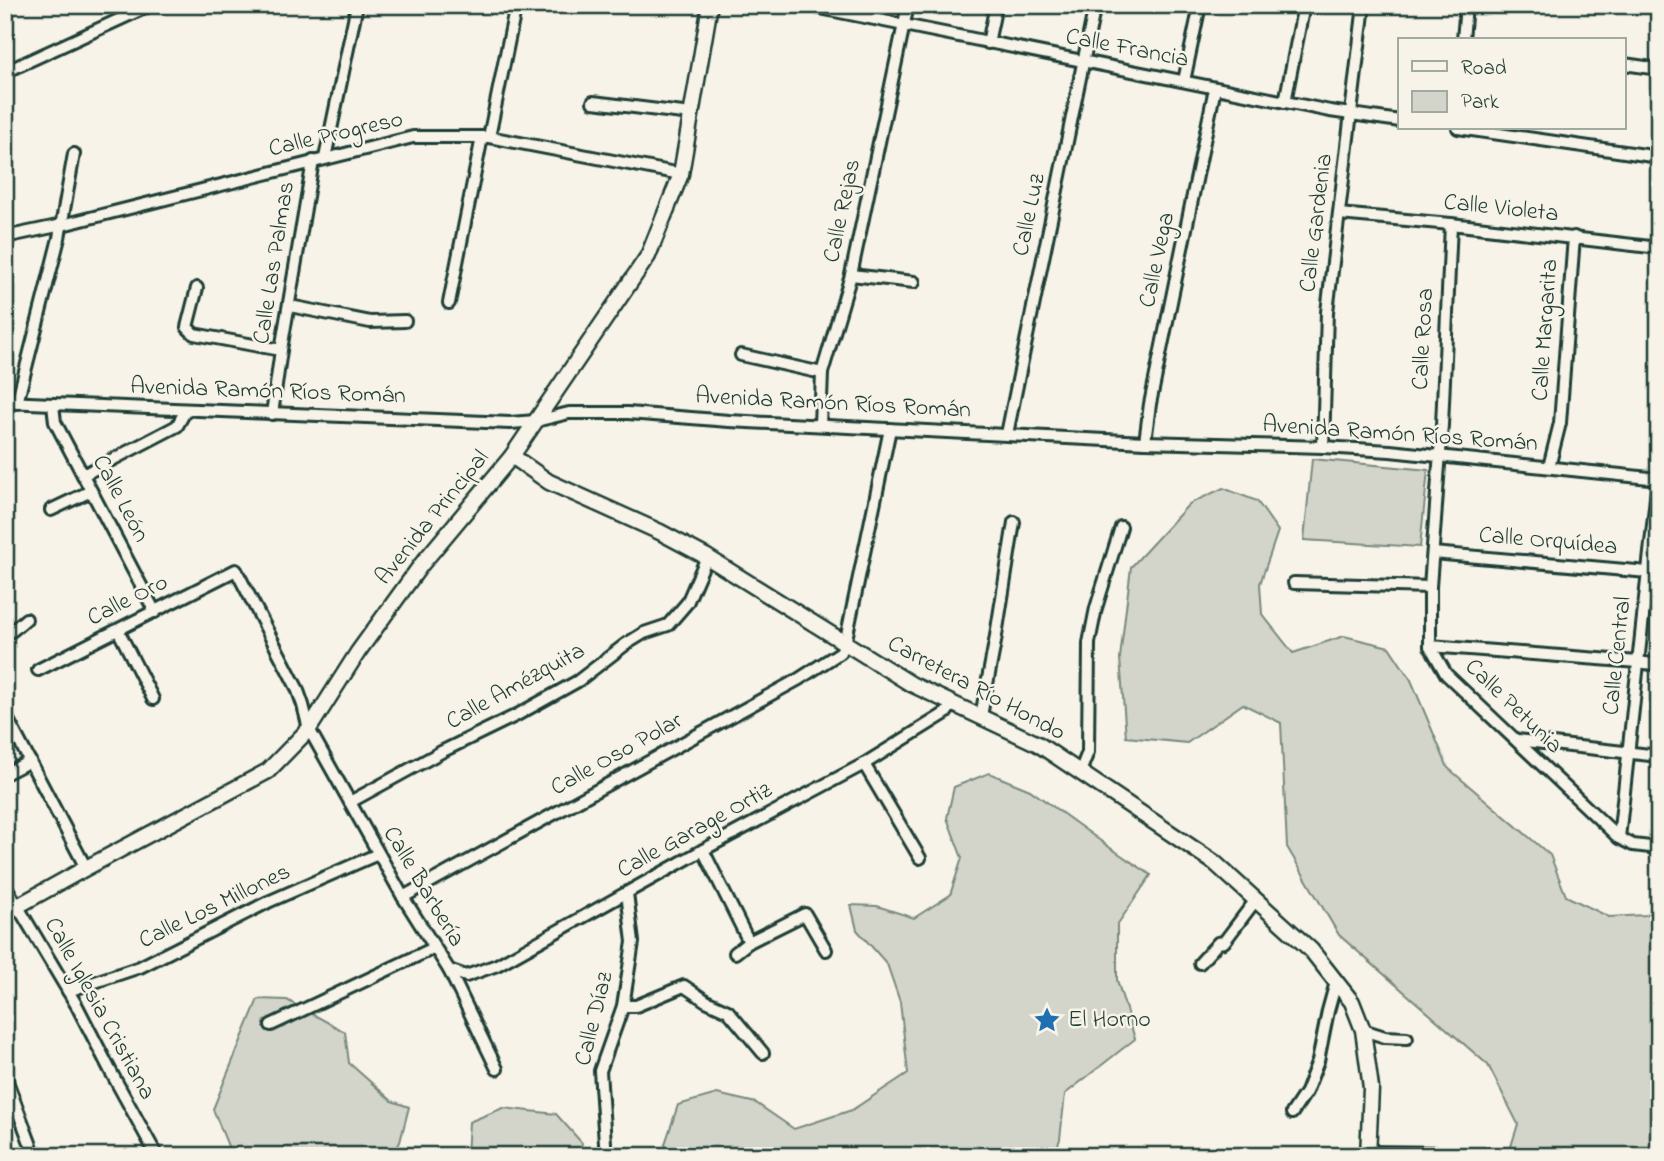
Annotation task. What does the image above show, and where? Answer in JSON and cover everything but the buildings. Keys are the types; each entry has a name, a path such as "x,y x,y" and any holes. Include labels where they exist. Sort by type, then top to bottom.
{"street":[{"name":"Calle Las Palmas","path":"272,414 281,350 319,160 357,5"},
{"path":"449,303 516,5"},
{"name":"Avenida Principal","path":"11,909 268,771 309,729 358,652 421,565 512,456 648,256 681,174 710,5"},
{"name":"Calle Francia","path":"805,5 1351,115 1398,121"},
{"name":"Calle Rejas","path":"820,425 822,373 851,275 908,5"},
{"path":"988,43 996,5"},
{"name":"Calle Luz","path":"1007,434 1095,5"},
{"path":"1184,81 1200,5"},
{"path":"1285,102 1304,5"},
{"name":"Calle Gardenia","path":"1323,447 1327,312 1364,5"},
{"path":"1463,38 1466,5"},
{"path":"5,72 147,6"},
{"path":"1626,64 1659,69"},
{"name":"Calle Vega","path":"1145,442 1150,404 1215,88"},
{"path":"593,103 691,114"},
{"path":"1472,130 1659,157"},
{"name":"Calle Progreso","path":"5,237 413,137 486,137 681,174"},
{"path":"11,402 62,225 74,154"},
{"name":"Calle Violeta","path":"1339,215 1451,224 1659,248"},
{"name":"Calle Rosa","path":"1439,457 1451,224"},
{"name":"Calle Margarita","path":"1549,467 1560,423 1574,237"},
{"path":"851,275 914,282"},
{"path":"197,288 187,327 194,334 281,350"},
{"path":"290,306 370,321 405,321"},
{"path":"741,355 822,373"},
{"name":"Avenida Ramón Ríos Román","path":"11,402 510,423 536,421 569,413 595,412 1145,442 1390,451 1658,479"},
{"name":"Calle León","path":"53,405 55,422 155,612"},
{"path":"83,475 177,426 186,410"},
{"path":"845,644 890,429"},
{"name":"Carretera Río Hondo","path":"512,456 548,482 660,532 707,557 911,684 1038,744 1215,863 1311,950 1352,1002 1363,1030 1371,1088 1368,1154"},
{"path":"1439,457 1430,587 1430,646 1659,665"},
{"name":"Calle Central","path":"1619,838 1638,662 1653,572 1658,479"},
{"path":"51,510 91,491"},
{"path":"981,716 996,642 1014,522"},
{"path":"1080,772 1088,752 1090,643 1099,599 1121,527"},
{"name":"Calle Orquídea","path":"1433,553 1653,572"},
{"name":"Calle Amézquita","path":"350,802 443,751 517,715 578,681 644,633 668,625 687,603 707,557"},
{"name":"Calle Barbería","path":"236,570 297,688 309,729 378,854 449,970 497,1069"},
{"name":"Calle Oro","path":"38,670 236,570"},
{"path":"1294,583 1430,587"},
{"path":"5,634 26,619"},
{"path":"118,630 153,699"},
{"name":"Calle Oso Polar","path":"403,897 799,680 841,652 845,644"},
{"name":"Calle Petunia","path":"1430,646 1446,674 1619,838 1633,845 1659,848"},
{"name":"Calle Garage Ortiz","path":"449,970 466,976 497,965 864,764 946,713 953,703"},
{"path":"5,713 86,868"},
{"path":"1517,740 1659,756"},
{"path":"5,774 30,761"},
{"path":"864,764 920,858"},
{"path":"703,850 749,942"},
{"name":"Calle Los Millones","path":"68,991 140,967 268,902 378,854"},
{"name":"Calle Iglesia Cristiana","path":"5,885 11,909 68,991 156,1154"},
{"name":"Calle Díaz","path":"605,1156 600,1071 624,1006 633,943 627,892"},
{"path":"1200,963 1218,943 1224,942 1255,901"},
{"path":"735,953 749,942 805,914 826,950"},
{"path":"271,1026 434,947"},
{"path":"1292,1113 1306,1091 1318,1061 1336,982"},
{"path":"624,1006 636,1006 684,986 706,1001 728,1011 763,1053"},
{"path":"1363,1030 1385,1037 1407,1038"},
{"path":"5,1076 35,1156"},
{"path":"1368,1154 1446,1153"}],"green space":[{"path":"1312,459 1428,470 1420,547 1304,540"},
{"path":"1223,488 1257,501 1278,531 1260,584 1262,614 1293,653 1344,636 1389,647 1411,680 1448,768 1550,855 1566,896 1609,917 1646,915 1659,909 1659,1156 1508,1156 1518,1124 1488,1065 1339,935 1287,847 1281,723 1243,704 1187,743 1126,737 1120,658 1131,567 1189,504"},
{"path":"989,773 1030,790 1151,875 1117,925 1117,980 1135,1039 1065,1094 1060,1139 1054,1156 669,1156 665,1144 678,1105 717,1094 756,1103 794,1129 852,1110 908,1073 900,1002 887,964 857,930 851,905 877,906 914,918 950,895 962,858 947,818 954,787"},
{"path":"258,999 287,1000 345,1032 349,1063 392,1101 409,1107 400,1142 392,1156 232,1156 213,1109"},
{"path":"503,1108 556,1114 582,1143 578,1156 467,1156 469,1122"}],"place":[{"name":"El Horno","path":"1047,1020"}]}
